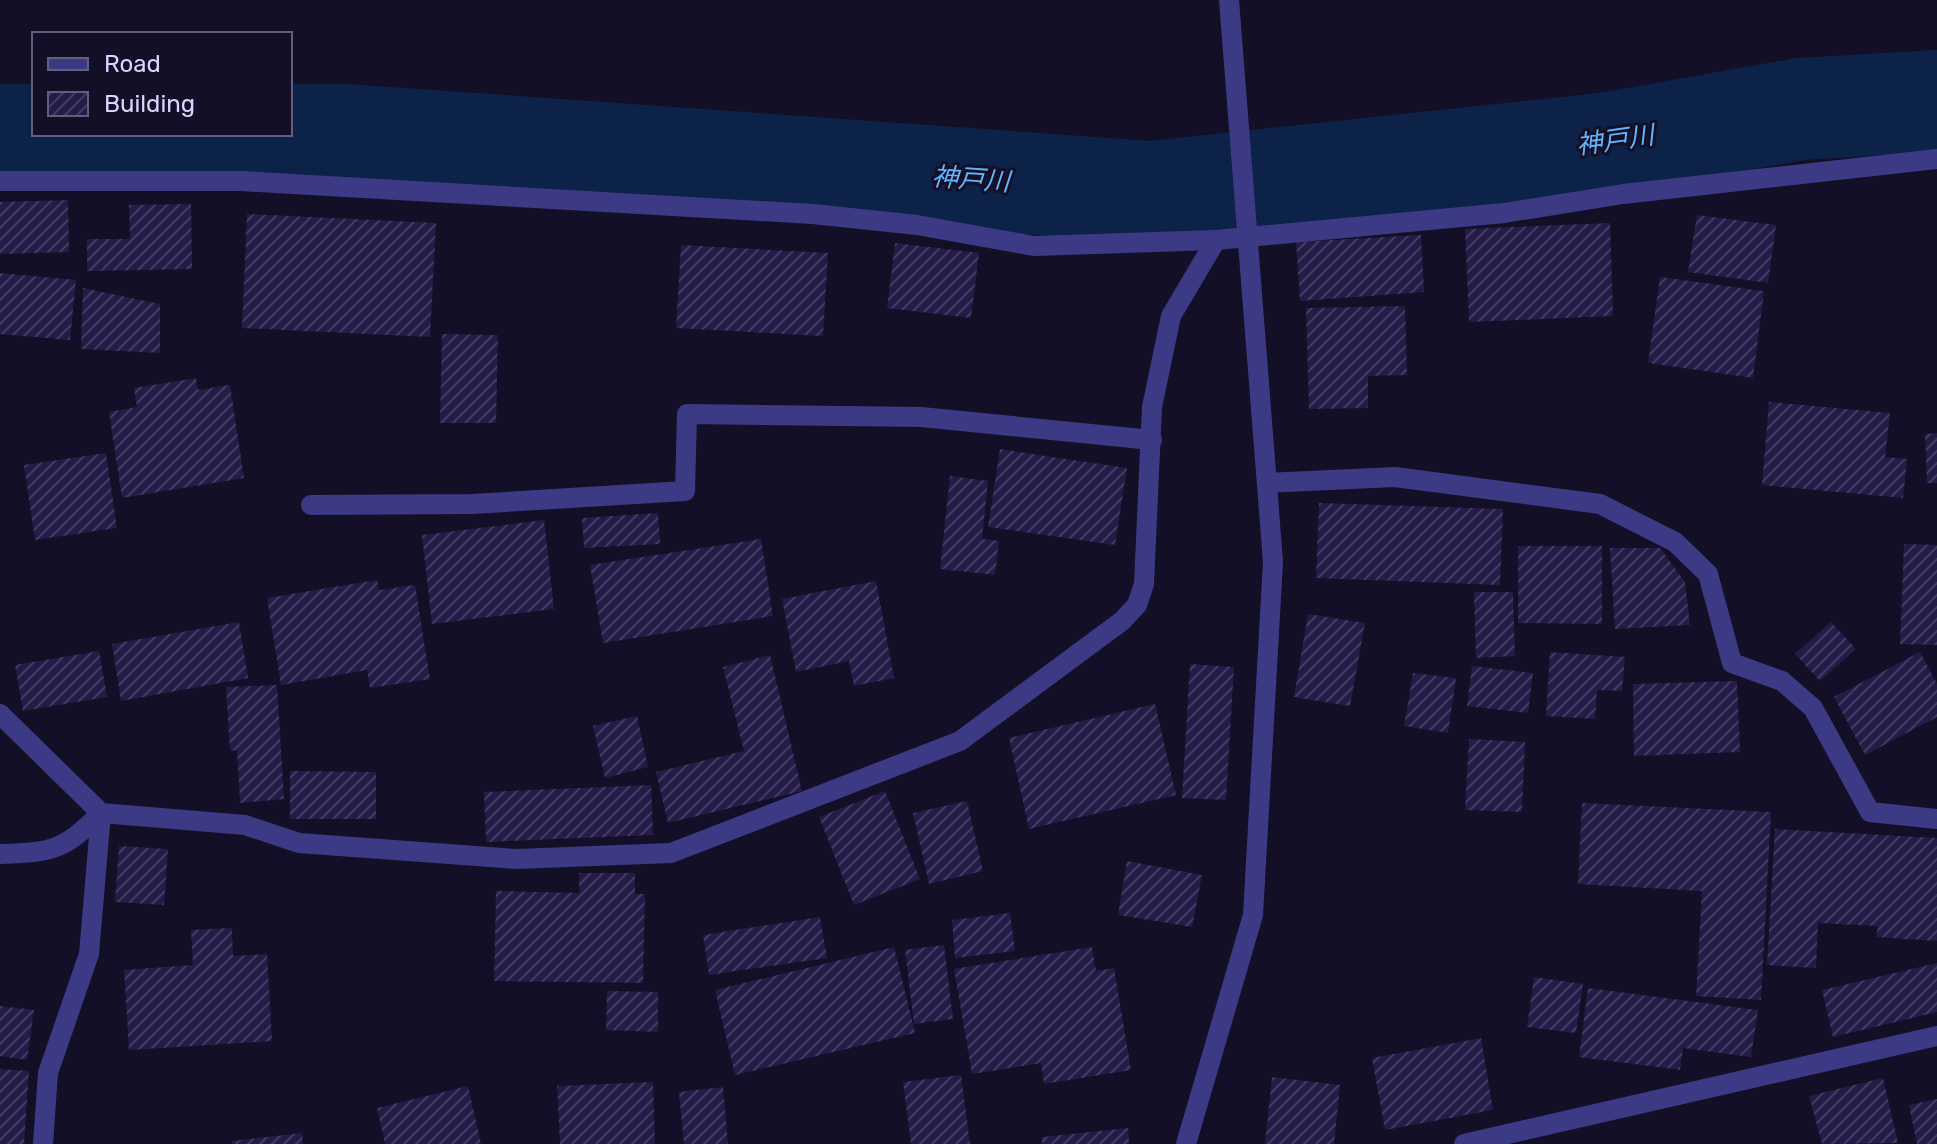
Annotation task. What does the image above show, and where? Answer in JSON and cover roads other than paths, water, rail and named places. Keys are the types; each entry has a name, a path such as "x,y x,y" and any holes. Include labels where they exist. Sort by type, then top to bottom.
{"street":[{"path":"1186,1144 1253,915 1273,562 1229,0"},
{"path":"0,181 241,181 813,214 917,225 1034,246 1216,240 1249,228 1504,213 1623,194 1937,159"},
{"path":"0,714 101,813 245,825 299,843 501,858 671,853 960,741 1122,621 1137,605 1144,584 1152,407 1171,316 1216,240"},
{"path":"311,505 472,504 685,491 687,414 921,417 1152,440"},
{"path":"1267,483 1395,477 1600,504 1675,542 1708,574 1732,663 1782,681 1813,708 1870,812 1937,819"},
{"path":"0,854 45,852 74,840 101,813"},
{"path":"43,1144 48,1073 89,954 101,813"},
{"path":"1464,1144 1937,1036"}],"waterway":[{"name":"神戸川","path":"292,135 348,135 1152,192 1610,143 1800,109 1937,101"},
{"name":"神戸川","path":"0,135 32,135"}]}
